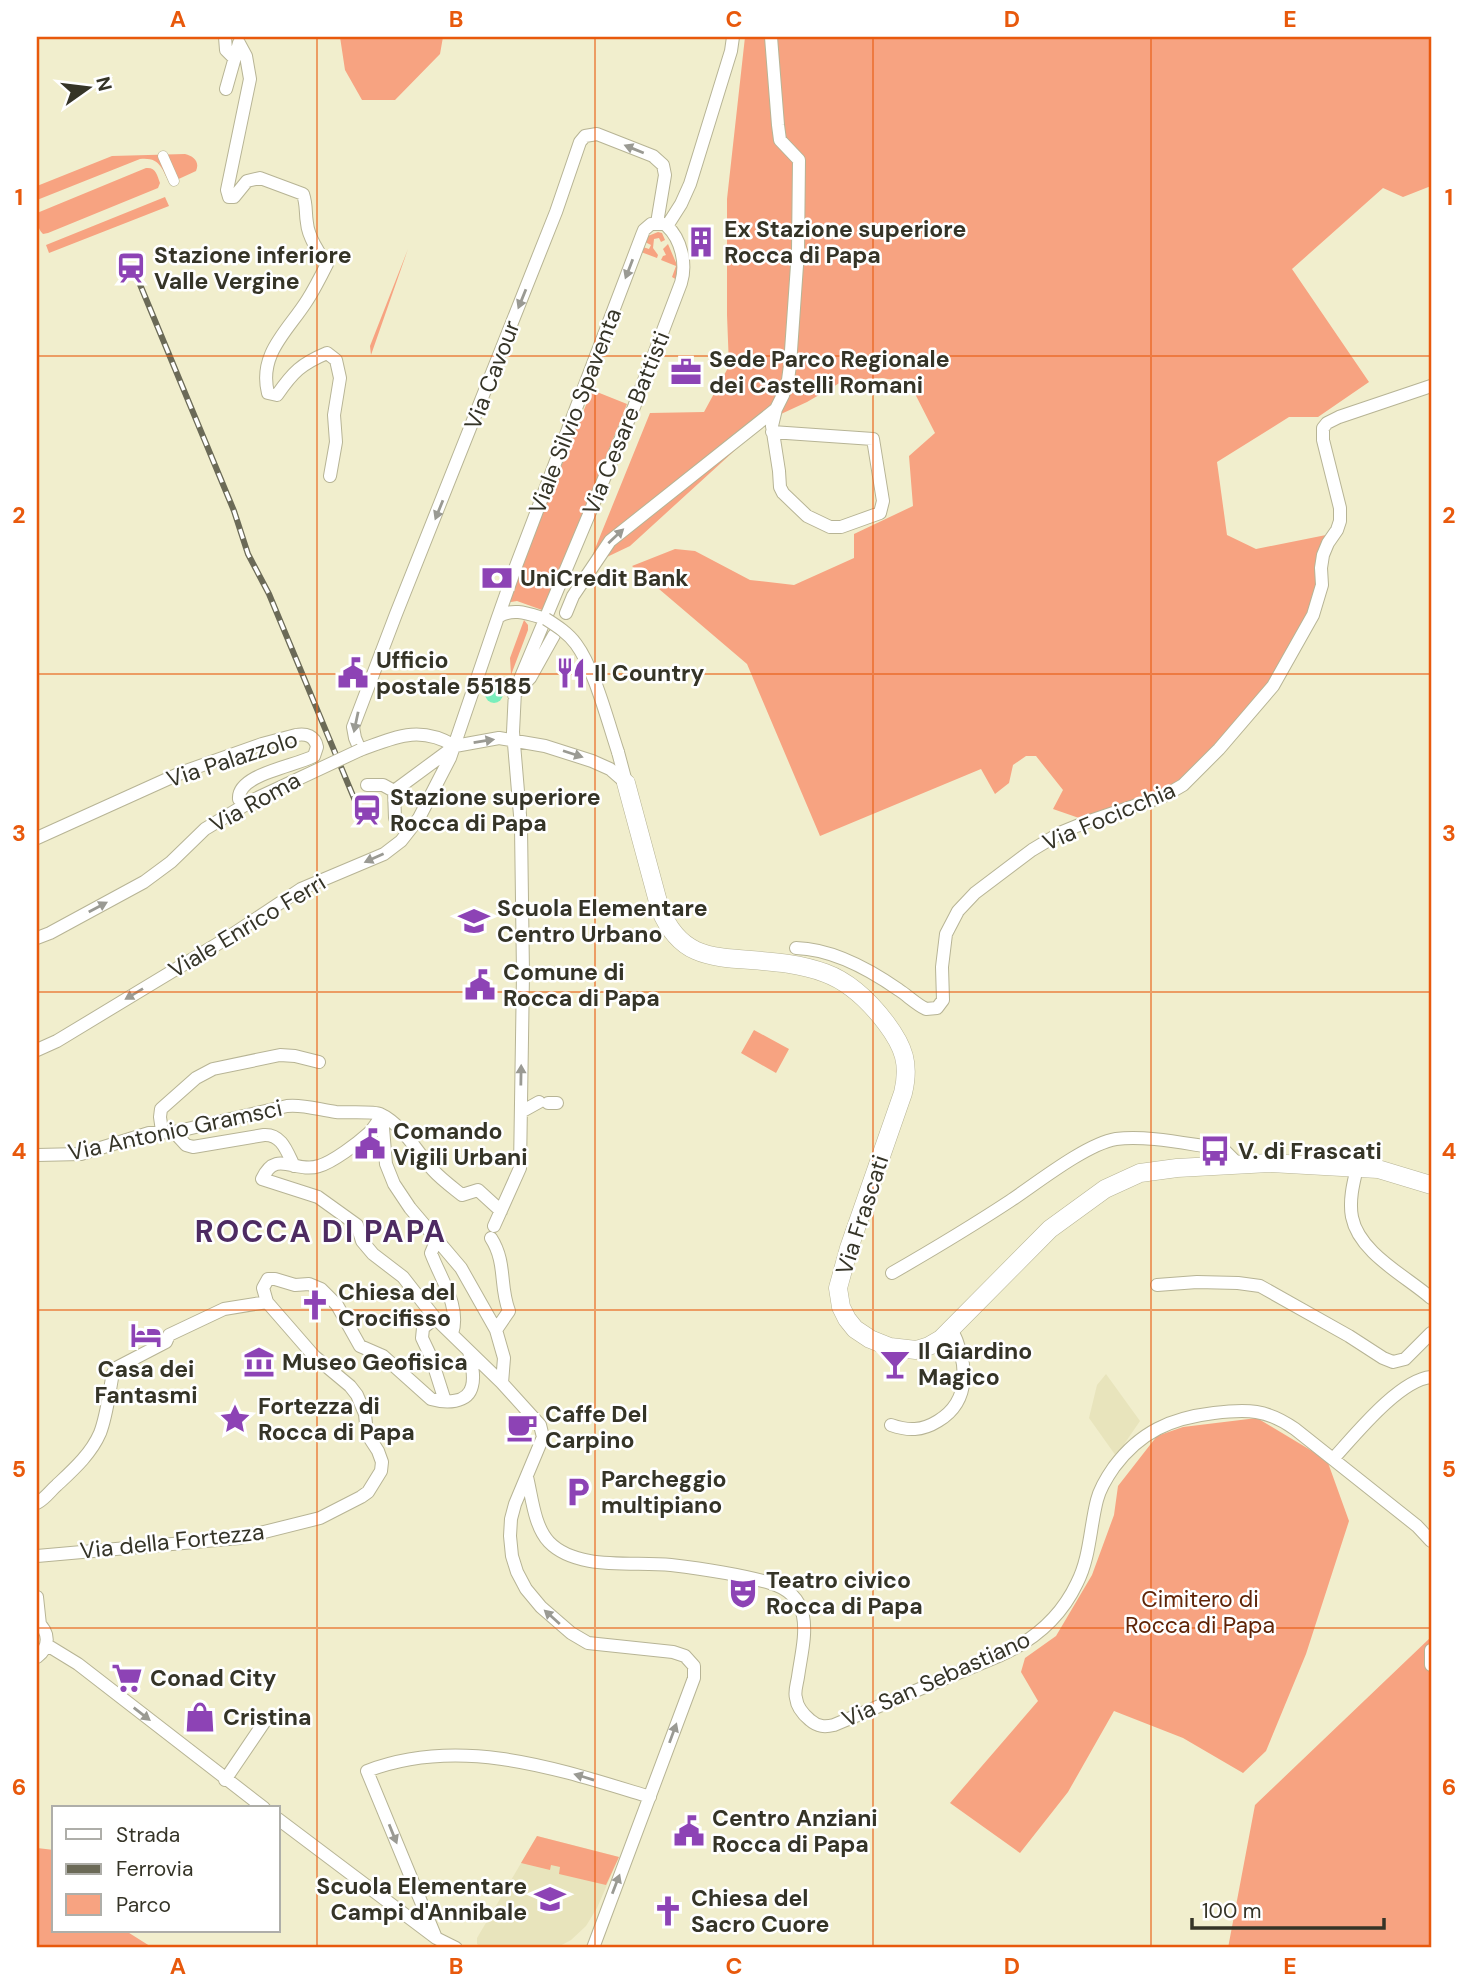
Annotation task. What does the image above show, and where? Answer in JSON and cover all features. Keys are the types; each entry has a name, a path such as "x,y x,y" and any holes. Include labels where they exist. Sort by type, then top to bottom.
{"main road":[{"name":"Via Frascati","path":"626,782 660,909 670,928 682,941 695,951 711,957 780,963 812,969 837,978 869,1003 898,1041 906,1060 906,1081 838,1288 845,1315 855,1329 870,1339 890,1347 909,1350 935,1343 1050,1229 1113,1184 1152,1171 1269,1163 1378,1169 1431,1185"}],"street":[{"path":"225,37 226,50 234,58"},
{"name":"Viale Silvio Spaventa","path":"455,746 516,566 642,235 648,226 662,224 691,184 733,37"},
{"path":"771,37 780,140 799,160 798,251 790,365 772,426 772,432 774,448 779,471 780,487 783,494 807,516 830,527 841,527 880,513 883,501 873,439 772,432"},
{"path":"226,89 239,43 246,56 250,79 228,190 229,197 234,197 247,181 260,178 303,194 307,206 307,225 321,257 327,264 309,298 272,349 264,379 268,393 277,395 291,374 309,361 327,354 336,360 340,378 334,415 336,442 330,476"},
{"name":"Via Cavour","path":"360,750 354,734 354,722 556,212 580,142 585,136 597,134 653,156 661,162 665,168 662,224"},
{"path":"163,156 174,181"},
{"name":"Via Cesare Battisti","path":"501,1211 520,1168 523,974 521,839 513,740 514,696 636,402 683,278 683,259 678,241 662,224"},
{"name":"Via Focicchia","path":"796,948 823,951 856,965 892,985 926,1009 933,1010 939,1006 944,997 942,967 946,934 958,911 975,893 1032,850 1062,832 1177,789 1214,755 1269,691 1313,615 1322,585 1322,559 1340,521 1340,508 1323,440 1323,428 1328,422 1339,417 1431,386"},
{"path":"566,614 573,597 610,541 776,409"},
{"path":"498,617 508,612 520,612 546,619 579,648 593,679 626,782"},
{"path":"514,696 533,674 554,635"},
{"name":"Via Roma","path":"37,938 145,882 171,862 205,829 251,801 360,750 414,733 426,734 455,746"},
{"name":"Via Palazzolo","path":"37,838 204,764 296,735 305,734 312,737 317,747 314,756 260,776 242,786 239,799 244,802 251,801"},
{"path":"394,791 455,746 499,738 562,751 598,763 626,782"},
{"name":"Viale Enrico Ferri","path":"37,1050 57,1041 224,940 301,889 391,849 407,835 419,818 455,746"},
{"path":"367,785 383,785 394,791"},
{"path":"394,791 395,818"},
{"path":"294,1166 282,1142 274,1136 264,1135 198,1148 186,1144 168,1132 160,1116 161,1109 197,1078 212,1069 280,1055 319,1062"},
{"path":"521,1112 548,1103"},
{"name":"Via Antonio Gramsci","path":"37,1155 81,1154 149,1133 168,1132 295,1105 382,1115"},
{"path":"382,1115 367,1135 328,1162 311,1168 275,1163 266,1170 262,1179 310,1193 356,1225 362,1241 373,1254 403,1277 435,1318 502,1383 540,1425 543,1437 517,1497 511,1519 511,1550 519,1577 541,1607 571,1633 588,1643 673,1651 685,1656 694,1666 694,1678 593,1948"},
{"path":"382,1115 403,1133 435,1172 462,1195 481,1191 501,1211 493,1232 502,1261 504,1296 509,1311 496,1329"},
{"path":"382,1115 386,1164 391,1178 410,1208 461,1268 496,1329 504,1358 502,1383"},
{"path":"892,1273 964,1231 1079,1156 1110,1141 1140,1139 1217,1148 1238,1164"},
{"path":"1357,1168 1351,1205 1356,1228 1381,1260 1431,1298"},
{"path":"438,1239 431,1253 443,1278 454,1313 452,1334"},
{"path":"37,1503 70,1474 96,1441 103,1422 114,1370 166,1342 169,1335 217,1312 265,1299 263,1288 268,1279 295,1285 313,1284 321,1289 337,1305 360,1346 383,1356 428,1397 445,1401 463,1398 472,1388 469,1351"},
{"path":"1157,1285 1188,1282 1260,1286 1394,1362 1405,1359 1431,1333"},
{"name":"Via della Fortezza","path":"37,1556 240,1538 326,1516 368,1492 382,1466 381,1457 367,1434 365,1414 357,1395 350,1385 314,1356 265,1299"},
{"path":"435,1318 423,1328 422,1334 445,1401"},
{"path":"891,1425 911,1430 926,1427 946,1415 956,1405 962,1391 964,1374 961,1350 951,1328"},
{"path":"1333,1460 1359,1430 1404,1388 1416,1380 1431,1377"},
{"name":"Via San Sebastiano","path":"527,1477 544,1536 555,1548 571,1556 587,1561 660,1564 694,1569 756,1580 780,1587 793,1595 801,1607 805,1628 795,1697 807,1718 823,1727 834,1725 1001,1655 1041,1631 1078,1583 1097,1499 1105,1481 1131,1447 1156,1429 1179,1419 1255,1411 1283,1420 1417,1526 1431,1541"},
{"path":"37,1597 39,1623 47,1634 45,1650 37,1657"},
{"path":"47,1645 87,1670 261,1806"},
{"path":"1431,1650 1431,1665"},
{"path":"225,1780 265,1721"},
{"path":"433,1943 367,1771 392,1762 411,1759 485,1756 538,1765 650,1797"},
{"path":"280,1821 433,1943 456,1948"}],"shaded area":[{"path":"494,685 500,688 503,694 500,700 494,703 488,700 485,694 488,688"},
{"path":"1106,1374 1140,1421 1116,1456 1089,1418 1097,1385"},
{"name":"Scuola Elementare Campi d'Annibale","path":"537,1836 619,1857 597,1908 586,1926 571,1940 556,1948 480,1946 477,1944 477,1938"}],"green space":[{"path":"340,37 443,37 440,54 395,100 362,100 345,70"},
{"path":"745,37 1431,37 1431,186 1403,197 1383,188 1292,269 1369,382 1318,417 1289,417 1217,462 1227,535 1256,549 1331,534 1318,591 1264,691 1203,763 1171,788 1153,797 1079,818 1053,809 1063,790 1036,756 1026,756 1013,765 1009,783 995,794 981,769 820,836 747,664 632,566 675,549 695,551 750,580 794,585 854,558 854,534 913,506 909,456 935,433 909,382 881,378 843,381 768,420 630,546 588,566 650,413 704,412 729,366 727,199"},
{"path":"185,154 195,160 196,171 170,183 156,162 140,159 37,200 37,186 112,156"},
{"path":"146,168 156,172 160,183 158,188 43,234 37,221 37,213"},
{"path":"165,197 169,206 49,253 46,245"},
{"path":"662,233 665,240 661,242 659,238 654,239 653,248 657,258 641,252 643,247 649,249 651,245 645,242 648,236"},
{"path":"668,244 680,272 677,280 672,277 676,266 661,260 666,255 663,249"},
{"path":"408,249 371,355 370,346"},
{"path":"592,390 627,404 546,608 542,610 517,601 511,602 506,597"},
{"path":"524,620 528,630 511,675 510,658"},
{"path":"754,1030 789,1049 776,1073 741,1053"},
{"name":"Cimitero di Rocca di Papa","path":"1257,1418 1327,1460 1349,1521 1306,1654 1266,1751 1243,1773 1183,1738 1114,1711 1068,1792 1020,1853 950,1803 1038,1701 1021,1672 1025,1658 1056,1636 1092,1575 1114,1515 1118,1486 1157,1436 1183,1427"},
{"path":"1431,1637 1431,1948 1228,1948 1255,1805"},
{"path":"537,1836 619,1857 606,1885 559,1874 560,1867 551,1865 550,1870 521,1863"},
{"path":"37,1848 52,1850 52,1932 128,1932 153,1948 37,1948"}],"railway":[{"path":"134,270 234,511 248,554 269,594 361,815"}],"place":[{"name":"Ex Stazione superiore Rocca di Papa","path":"701,242"},
{"name":"Stazione inferiore Valle Vergine","path":"131,268"},
{"name":"Sede Parco Regionale dei Castelli Romani","path":"686,372"},
{"name":"UniCredit Bank","path":"497,578"},
{"name":"Ufficio postale 55185","path":"353,673"},
{"name":"Il Country","path":"571,673"},
{"name":"Stazione superiore Rocca di Papa","path":"367,810"},
{"name":"Scuola Elementare Centro Urbano","path":"474,921"},
{"name":"Comune di Rocca di Papa","path":"480,985"},
{"name":"Comando Vigili Urbani","path":"370,1144"},
{"name":"V. di Frascati","path":"1215,1151"},
{"name":"Chiesa del Crocifisso","path":"315,1305"},
{"name":"Casa dei Fantasmi","path":"146,1335"},
{"name":"Museo Geofisica","path":"259,1362"},
{"name":"Il Giardino Magico","path":"895,1364"},
{"name":"Fortezza di Rocca di Papa","path":"235,1419"},
{"name":"Caffe Del Carpino","path":"522,1427"},
{"name":"Parcheggio multipiano","path":"578,1492"},
{"name":"Teatro civico Rocca di Papa","path":"743,1593"},
{"name":"Conad City","path":"127,1678"},
{"name":"Cristina","path":"200,1717"},
{"name":"Centro Anziani Rocca di Papa","path":"689,1831"},
{"name":"Scuola Elementare Campi d'Annibale","path":"550,1899"},
{"name":"Chiesa del Sacro Cuore","path":"668,1911"}],"district":[{"name":"ROCCA DI PAPA","path":"321,1232"}]}
